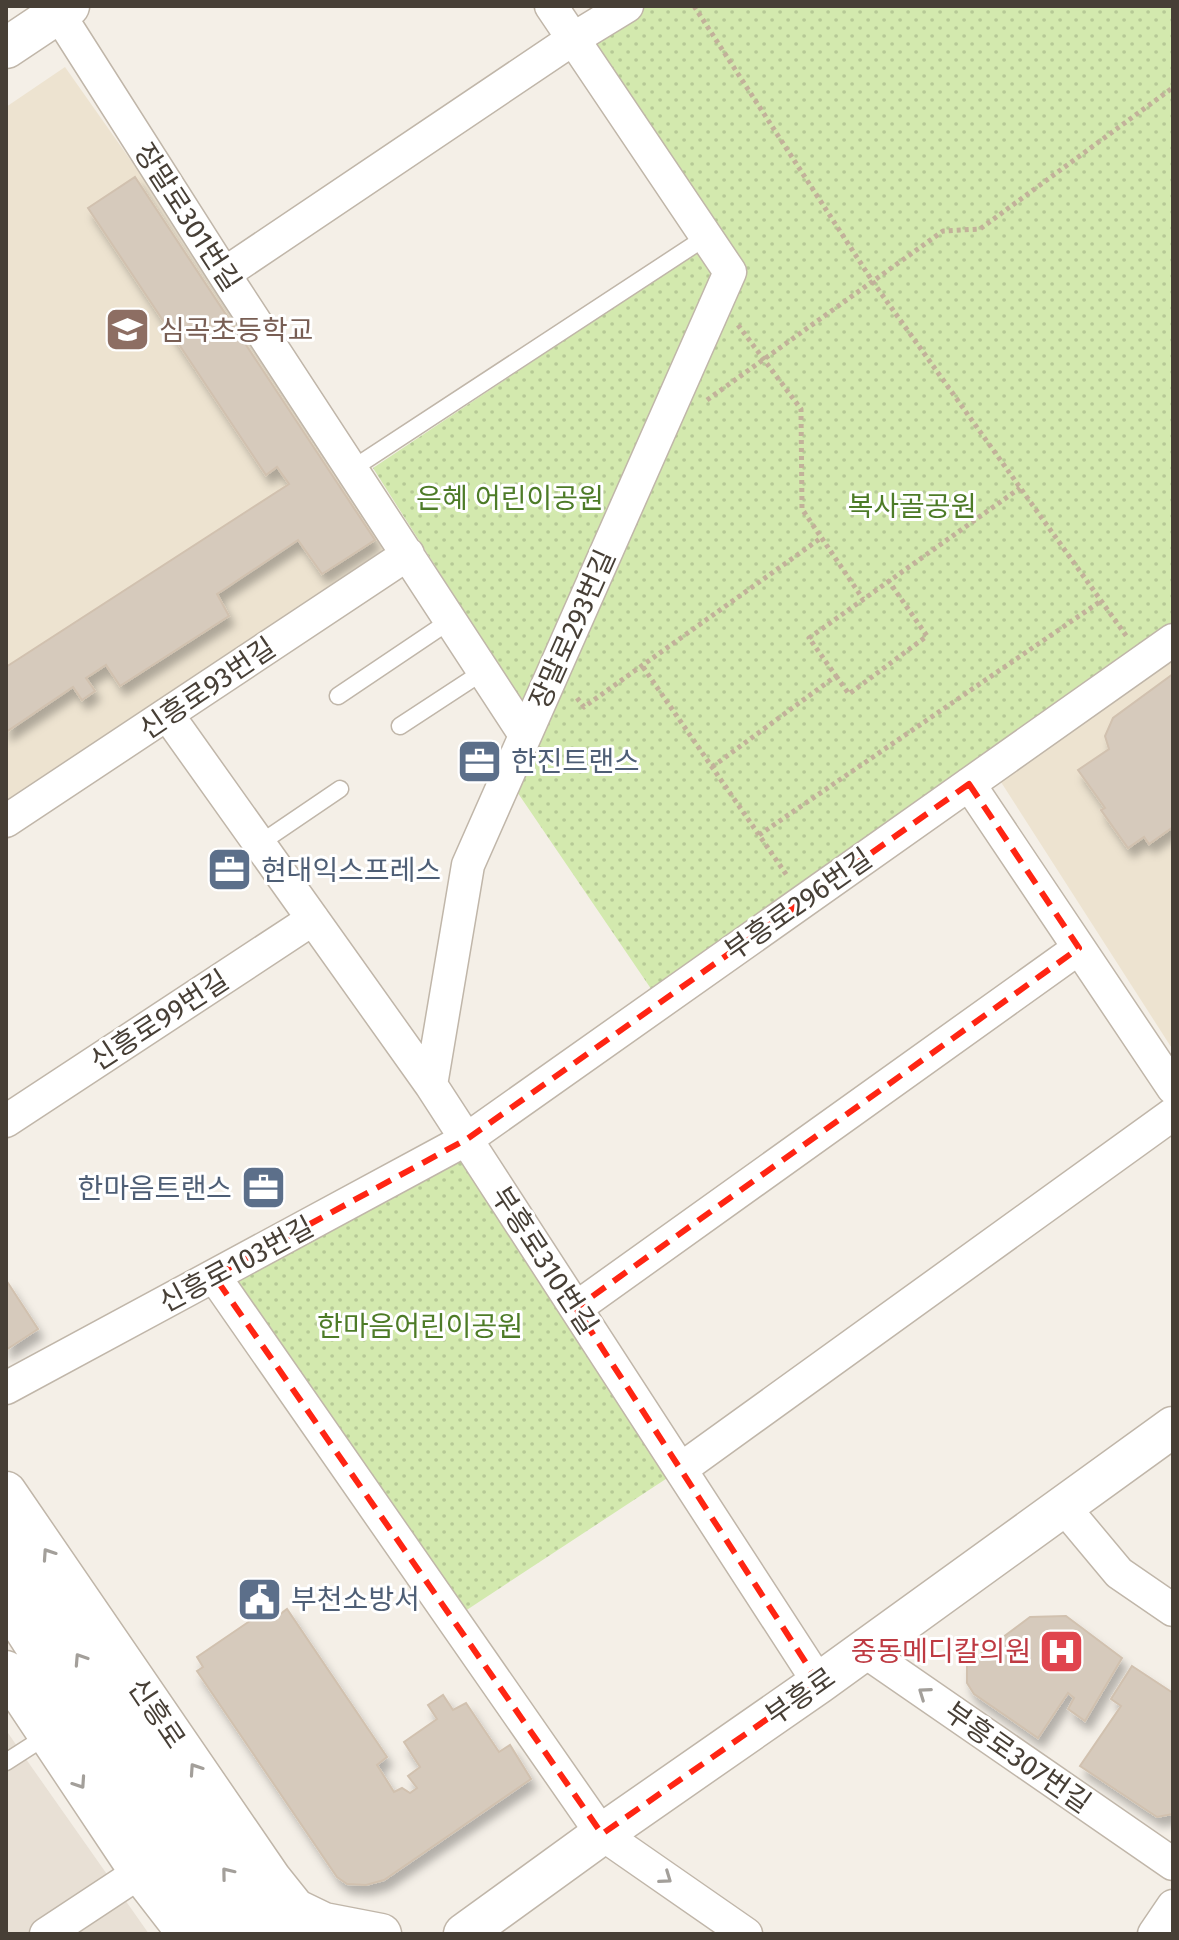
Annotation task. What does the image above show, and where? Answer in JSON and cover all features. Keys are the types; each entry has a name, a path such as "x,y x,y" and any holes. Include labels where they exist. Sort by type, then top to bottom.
{"street":[{"name":"장말로293번길","path":"431,1085 468,865 730,272 551,6"},
{"path":"224,274 573,39 627,6"},
{"path":"6,48 63,10"},
{"name":"장말로301번길","path":"63,10 224,274 525,735"},
{"name":"신흥로93번길","path":"6,821 408,554"},
{"name":"부흥로296번길","path":"467,1139 1173,640"},
{"name":"부흥로310번길","path":"167,714 431,1085 819,1683"},
{"path":"969,784 1173,1088"},
{"name":"신흥로99번길","path":"6,1121 313,919"},
{"path":"576,1308 1079,948"},
{"path":"681,1469 1173,1114"},
{"name":"신흥로103번길","path":"6,1388 467,1139"},
{"path":"214,1276 602,1834 746,1934"},
{"name":"부흥로","path":"464,1934 1173,1427"},
{"name":"신흥로","path":"6,1492 287,1918"},
{"path":"1063,1506 1119,1573 1173,1610"},
{"name":"신흥로","path":"6,1545 213,1855 287,1918"},
{"path":"6,1600 175,1863 233,1934"},
{"name":"부흥로307번길","path":"863,1650 1173,1864"},
{"path":"6,1671 140,1872 188,1934"},
{"path":"46,1934 140,1872"},
{"path":"1154,1934 1173,1906"},
{"path":"287,1918 381,1934"}],"lane":[{"path":"352,469 706,237"},
{"path":"338,696 451,620"},
{"path":"400,726 484,671"},
{"path":"259,844 340,789"},
{"path":"6,1762 48,1735"}],"path":[{"path":"694,6 873,282 1144,661"},
{"path":"705,402 943,231 980,229 1171,89 1173,92"},
{"path":"718,299 801,409 802,509 863,599"},
{"path":"888,580 927,636 849,694 809,638 888,580 1020,488"},
{"path":"555,669 584,707 821,538"},
{"path":"759,835 1101,601"},
{"path":"643,667 804,900"},
{"path":"712,767 836,676"}],"highlighted area":[{"path":"969,784 1079,948 576,1308 819,1683 602,1834 214,1276 467,1139"}],"shaded area":[{"name":"심곡초등학교","path":"65,67 408,554 6,821 6,107"},
{"path":"1173,655 1173,1050 999,779"},
{"path":"6,1730 21,1752 149,1934 6,1934"}],"green space":[{"name":"복사골공원","path":"627,6 1173,6 1173,641 660,1002 507,777 730,272 573,39"},
{"name":"은혜 어린이공원","path":"705,246 719,277 525,707 373,468"},
{"name":"한마음어린이공원","path":"467,1139 681,1469 453,1619 214,1276"}],"building":[{"path":"135,177 375,540 322,574 298,540 217,594 229,616 120,686 106,665 86,678 95,691 82,700 73,687 6,732 6,667 289,484 277,467 266,475 88,208"},
{"path":"1173,674 1173,827 1149,844 1144,837 1128,848 1078,770 1109,749 1105,736 1113,718"},
{"path":"6,1280 38,1329 6,1350"},
{"path":"269,1608 275,1618 287,1609 387,1757 377,1765 394,1792 402,1788 410,1793 417,1788 408,1776 420,1767 404,1742 437,1719 428,1705 443,1695 453,1710 466,1703 499,1752 510,1745 531,1779 384,1880 366,1885 347,1884 337,1877 197,1671 203,1667 197,1657"},
{"path":"1066,1616 1122,1658 1085,1721 1068,1709 1074,1698 1068,1693 1038,1738 974,1694 967,1683 967,1664 1030,1617"},
{"path":"1132,1666 1173,1693 1173,1814 1157,1817 1080,1766 1121,1706 1111,1699"}],"place":[{"name":"심곡초등학교","path":"128,330"},
{"name":"한진트랜스","path":"480,761"},
{"name":"현대익스프레스","path":"230,870"},
{"name":"한마음트랜스","path":"263,1188"},
{"name":"부천소방서","path":"260,1599"},
{"name":"중동메디칼의원","path":"1062,1651"}]}
